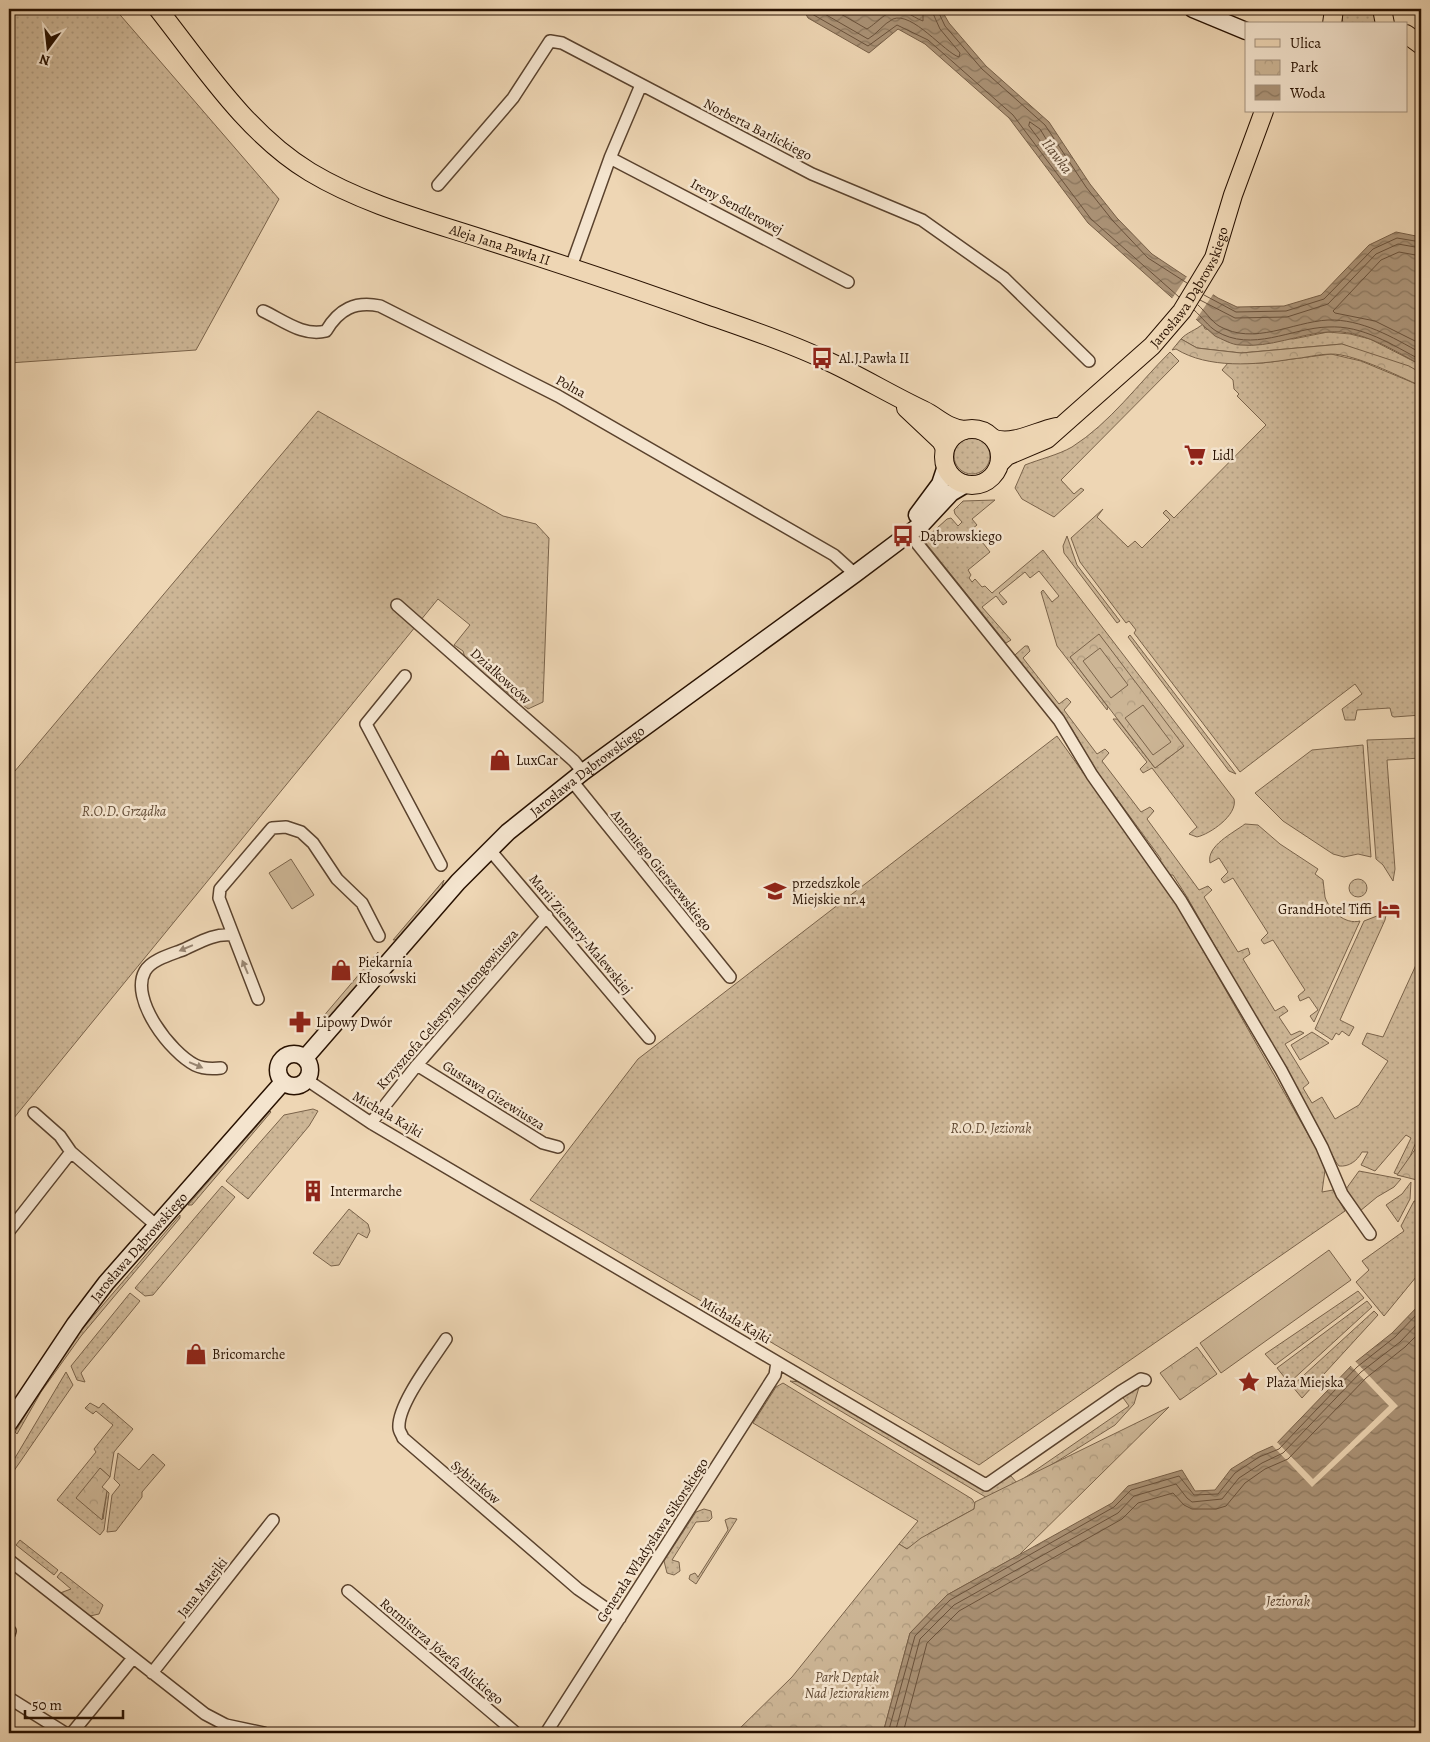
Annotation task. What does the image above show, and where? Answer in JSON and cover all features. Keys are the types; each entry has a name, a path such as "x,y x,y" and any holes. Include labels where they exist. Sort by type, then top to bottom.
{"main road":[{"name":"Aleja Jana Pawła II","path":"158,9 234,104 276,146 309,171 353,194 385,207 571,267 772,338 853,373 896,398 925,411 952,429 964,430"},
{"path":"1332,22 1334,9"},
{"path":"1382,9 1385,22"},
{"path":"1408,36 1421,47"},
{"path":"1408,47 1421,47"},
{"name":"Jarosława Dąbrowskiego","path":"1000,463 1007,456 1041,442 1134,363 1174,322 1205,276 1218,245 1233,195 1264,112"},
{"name":"Aleja Jana Pawła II","path":"896,398 941,441 945,448"},
{"name":"Jarosława Dąbrowskiego","path":"994,439 1003,442 1039,430 1059,426"},
{"path":"964,430 980,430 994,439 998,446 1000,463 997,470 987,481 980,484 966,484 953,478 946,466 945,448 949,440 964,430"}],"street":[{"path":"1193,9 1245,31"},
{"name":"Norberta Barlickiego","path":"438,185 513,98 550,41 562,43 812,174 922,220 1004,278 1090,361"},
{"path":"571,267 610,158 641,85"},
{"name":"Ireny Sendlerowej","path":"610,158 848,282"},
{"name":"Polna","path":"263,311 300,329 320,333 326,331 332,320 342,310 354,305 367,303 380,306 558,396 834,554 855,574"},
{"name":"Jarosława Dąbrowskiego","path":"910,531 917,516 940,484 946,466"},
{"name":"Jarosława Dąbrowskiego","path":"305,1058 489,849 530,813 923,523 951,493 966,484"},
{"path":"910,531 1059,720 1092,775 1181,901 1281,1070 1322,1147 1342,1194 1370,1234"},
{"name":"Działkowców","path":"397,605 574,761 577,777"},
{"path":"405,676 366,724 441,865"},
{"name":"Antoniego Gierszewskiego","path":"577,777 730,977"},
{"path":"258,998 219,898 220,889 272,828 286,827 301,832 314,843 337,879 362,903 379,936"},
{"name":"Marii Zientary-Malewskiej","path":"489,849 649,1038"},
{"name":"Krzysztofa Celestyna Mrongowiusza","path":"371,1123 417,1065 547,916"},
{"path":"221,1068 197,1066 169,1044 160,1033 141,986 147,969 160,960 216,936 232,935"},
{"path":"295,1053 305,1058 310,1069 307,1080 295,1087 283,1082 277,1072 280,1060 295,1053"},
{"name":"Gustawa Gizewiusza","path":"417,1065 543,1143 558,1147"},
{"name":"Michała Kajki","path":"307,1080 371,1123 986,1485 1120,1392 1141,1379 1145,1380"},
{"name":"Jarosława Dąbrowskiego","path":"9,1423 75,1324 157,1226 283,1082"},
{"path":"34,1113 60,1136 71,1152 157,1226"},
{"path":"9,1231 71,1152"},
{"name":"Sybiraków","path":"446,1339 402,1411 399,1429 403,1438 578,1589 620,1618"},
{"name":"Generała Władysława Sikorskiego","path":"546,1733 775,1376 777,1362"},
{"name":"Jana Matejki","path":"152,1673 273,1520"},
{"path":"9,1560 225,1729 264,1733"},
{"name":"Rotmistrza Józefa Alickiego","path":"348,1591 516,1733"},
{"path":"72,1733 134,1658"},
{"path":"9,1698 65,1733"}],"green space":[{"path":"9,9 115,9 279,199 196,350 9,363"},
{"path":"1346,9 1371,9 1375,17 1374,22 1343,22 1342,16"},
{"path":"1203,324 1205,329 1293,339 1328,332 1350,334 1370,339 1421,365 1421,375 1342,344 1241,353 1197,348 1181,339"},
{"path":"1181,339 1197,348 1241,353 1342,344 1409,366 1421,373 1421,386 1376,366 1341,355 1326,354 1248,364 1217,363 1203,360 1176,349 1172,350"},
{"path":"1170,352 1179,361 1061,480 1074,494 1081,488 1084,490 1054,517 1022,499 1015,488 1025,465 1067,450 1099,427"},
{"path":"1331,354 1361,361 1421,386 1421,715 1394,717 1390,708 1357,710 1355,720 1345,720 1342,709 1362,694 1355,684 1240,772 1134,633 1136,630 1129,621 1126,623 1080,562 1071,538 1103,509 1097,517 1128,547 1135,541 1142,548 1170,520 1163,513 1166,510 1174,518 1266,425 1237,396 1239,394 1234,389 1233,380 1222,370 1228,363 1262,363"},
{"name":"R.O.D. Grządka","path":"318,411 503,516 536,524 549,538 543,702 528,709 465,658 463,651 454,645 470,625 438,599 9,1124 9,778"},
{"path":"972,438 979,439 985,443 989,449 989,463 985,469 979,473 972,474 965,473 959,469 955,463 954,456 955,449 959,443 965,439"},
{"path":"995,500 972,519 977,525 972,529 990,552 968,570 971,575 969,578 972,582 975,579 982,587 985,586 992,593 1043,550 1234,799 1232,811 1222,823 1209,832 1197,837 1189,834 1197,827 1152,768 1143,773 1140,769 1147,762 1113,719 1117,719 1155,768 1184,746 1070,657 1108,707 1107,710 1057,646 1041,592 1043,590 1052,602 1059,596 1039,571 1030,578 1025,572 999,593 1007,602 1003,605 996,596 982,607 1011,640 1006,643 925,542 926,538 947,519 951,518 958,526 962,522 954,510 963,501"},
{"path":"1067,536 1077,565 1120,621 1117,623 1064,553 1063,546"},
{"path":"1099,634 1184,746 1155,768 1070,657"},
{"path":"1130,635 1236,774 1229,771 1128,637"},
{"path":"1025,646 1028,646 1030,651 1023,658 1059,704 1067,698 1071,702 1064,710 1097,754 1105,749 1109,753 1102,761 1141,812 1150,807 1154,811 1147,819 1199,890 1208,886 1212,890 1204,897 1238,952 1248,948 1250,954 1243,959 1275,1011 1284,1006 1288,1011 1279,1017 1291,1035 1300,1031 1304,1033 1285,1044 1309,1083 1303,1088 1312,1103 1322,1097 1335,1119 1359,1105 1388,1061 1362,1044 1367,1033 1383,1037 1421,954 1421,1130 1402,1176 1394,1173 1411,1138 1406,1135 1375,1171 1361,1165 1368,1152 1362,1152 1355,1161 1346,1166 1339,1166 1336,1162 1298,1091 1187,897 1173,875 1169,875 1160,863 1161,859 1093,766 1072,729 1015,655"},
{"path":"1100,648 1128,685 1111,698 1083,661"},
{"path":"1143,705 1171,742 1153,755 1125,718"},
{"name":"R.O.D. Jeziorak","path":"1057,736 1176,903 1317,1150 1325,1170 1322,1192 1333,1190 1345,1211 979,1465 530,1200 638,1059"},
{"path":"1421,738 1421,758 1387,760 1395,869 1393,881 1383,865 1376,859 1367,740"},
{"path":"1363,745 1371,857 1358,854 1344,857 1333,854 1283,821 1255,793 1312,750"},
{"path":"1245,824 1258,825 1280,844 1318,869 1315,874 1323,880 1325,897 1330,907 1343,919 1354,922 1360,921 1314,1022 1310,1016 1318,1010 1309,997 1300,1001 1298,996 1305,990 1273,940 1264,944 1261,940 1268,933 1233,878 1224,883 1221,879 1228,872 1219,858 1210,863 1212,851 1216,846"},
{"path":"291,859 314,895 292,909 269,873"},
{"path":"1354,879 1362,879 1367,884 1365,895 1354,897 1349,892 1349,884"},
{"path":"444,880 440,892 400,939 393,940"},
{"path":"1384,910 1387,910 1385,920 1340,1020 1354,1027 1349,1036 1342,1031 1339,1035 1336,1033 1332,1040 1315,1029 1364,921 1377,916"},
{"path":"378,952 377,963 344,1002 316,1030 316,1025"},
{"path":"1312,1032 1329,1043 1300,1060 1291,1045"},
{"path":"313,1109 318,1111 309,1126 248,1199 226,1181 284,1115"},
{"path":"270,1111 192,1205 188,1205"},
{"path":"1421,1141 1421,1171 1417,1180 1397,1175"},
{"path":"1359,1171 1401,1179 1394,1187 1377,1197 1360,1211 1346,1189"},
{"path":"1411,1182 1410,1199 1398,1222 1386,1205 1402,1194"},
{"path":"222,1186 235,1197 153,1295 145,1296 135,1288"},
{"path":"1414,1201 1421,1202 1421,1244 1415,1254 1421,1260 1421,1271 1384,1316 1356,1282 1369,1270 1362,1261 1404,1231 1401,1226"},
{"path":"349,1209 368,1224 370,1231 367,1238 358,1233 339,1265 331,1266 313,1253"},
{"path":"180,1215 180,1218 81,1336 41,1392 17,1434 15,1432 40,1391 78,1334"},
{"path":"1329,1250 1351,1280 1221,1373 1200,1343"},
{"path":"1358,1291 1364,1298 1275,1365 1265,1354"},
{"path":"130,1293 140,1301 81,1373 85,1382 77,1380 71,1366"},
{"path":"1367,1301 1372,1307 1289,1383 1277,1368"},
{"path":"1374,1311 1378,1315 1302,1398 1292,1386"},
{"path":"1197,1347 1217,1374 1180,1400 1160,1373"},
{"path":"66,1372 73,1385 9,1478 9,1468"},
{"path":"790,1381 801,1382 993,1487 1011,1476 1017,1483 1129,1406 1121,1395 1140,1384 1134,1404 1115,1425 1032,1477 989,1499"},
{"path":"783,1383 972,1499 976,1505 974,1509 930,1533 907,1549 899,1544 918,1521 753,1423 776,1387"},
{"path":"90,1403 99,1408 103,1403 133,1429 114,1452 110,1477 100,1468 103,1519 107,1491 109,1493 104,1530 100,1535 57,1500 96,1452 94,1449 113,1425 96,1411 93,1414 85,1408"},
{"name":"Park Deptak Nad Jeziorakiem","path":"1169,1407 1019,1555 947,1595 910,1633 883,1733 735,1733 792,1677 899,1544 907,1549 921,1538 974,1509 975,1502"},
{"path":"118,1453 139,1470 153,1454 165,1465 142,1492 142,1497 116,1531 107,1532 112,1495 120,1485 114,1479"},
{"path":"100,1468 110,1477 102,1487 107,1491 102,1520 76,1498"},
{"path":"704,1509 711,1511 712,1518 709,1521 696,1522 672,1560 679,1562 680,1571 674,1575 667,1573 664,1561 696,1512"},
{"path":"730,1518 737,1519 696,1584 689,1579 690,1575 695,1573 698,1577 728,1530 725,1520"},
{"path":"20,1540 58,1570 54,1575 16,1545"},
{"path":"61,1572 103,1605 99,1614 90,1616 60,1593 71,1589 57,1577"}],"water":[{"name":"Iławka","path":"803,9 941,9 949,23 986,66 1049,122 1090,184 1117,218 1152,254 1218,298 1237,307 1284,306 1321,295 1369,245 1396,232 1421,237 1421,365 1365,337 1340,332 1317,333 1262,345 1234,344 1215,336 1088,223 1009,118 925,44 898,29 869,53 808,18"},
{"name":"Jeziorak","path":"1421,1303 1421,1733 883,1733 910,1633 947,1595 1112,1503 1128,1486 1182,1470 1195,1491 1215,1490 1231,1469 1257,1453 1275,1445 1353,1364 1392,1333"}],"pier":[{"path":"1188,275 1214,293 1195,321 1171,300"},
{"path":"1354,1360 1398,1406 1312,1487 1271,1444 1276,1441 1313,1479 1389,1406 1349,1364"}],"place":[{"name":"Al.J.Pawła II","path":"822,358"},
{"name":"Lidl","path":"1195,455"},
{"name":"Dąbrowskiego","path":"903,536"},
{"name":"LuxCar","path":"500,760"},
{"name":"przedszkole Miejskie nr.4","path":"775,891"},
{"name":"GrandHotel Tiffi","path":"1389,909"},
{"name":"Piekarnia Kłosowski","path":"341,970"},
{"name":"Lipowy Dwór","path":"300,1022"},
{"name":"Intermarche","path":"313,1191"},
{"name":"Bricomarche","path":"196,1354"},
{"name":"Plaża Miejska","path":"1249,1382"}]}
